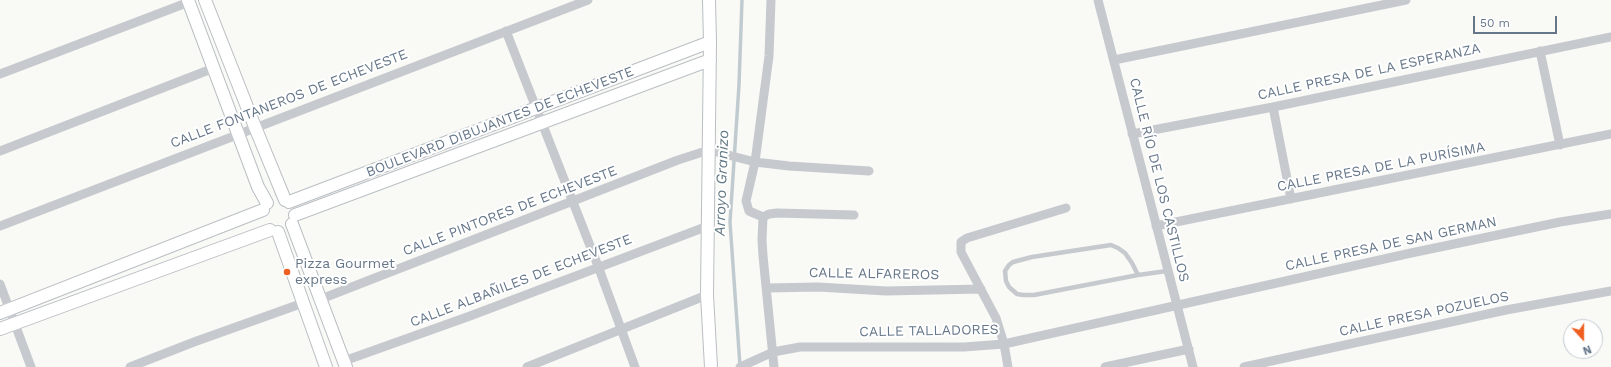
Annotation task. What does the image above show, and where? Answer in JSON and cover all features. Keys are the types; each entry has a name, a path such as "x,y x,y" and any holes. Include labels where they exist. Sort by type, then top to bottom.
{"street":[{"path":"205,0 255,127 287,201 294,210 294,220 345,364"},
{"name":"CALLE FONTANEROS DE ECHEVESTE","path":"0,226 238,133 588,0"},
{"path":"709,0 710,60 707,295 711,367"},
{"path":"764,217 749,211 746,201 755,162 769,56 771,0"},
{"name":"CALLE RÍO DE LOS CASTILLOS","path":"1098,0 1193,367"},
{"path":"1114,60 1406,0"},
{"path":"0,74 189,1 265,206 262,214 264,223 274,231 303,303 326,367"},
{"path":"506,31 598,266 635,367"},
{"name":"CALLE PRESA DE LA ESPERANZA","path":"1132,134 1273,107 1611,37"},
{"name":"BOULEVARD DIBUJANTES DE ECHEVESTE","path":"287,201 710,42"},
{"path":"1540,51 1560,145"},
{"name":"BOULEVARD DIBUJANTES DE ECHEVESTE","path":"294,220 542,123 710,60"},
{"path":"0,151 214,68"},
{"path":"1273,107 1292,199"},
{"name":"CALLE PRESA DE LA PURÍSIMA","path":"1156,226 1611,134"},
{"path":"709,150 755,162 789,166 869,171"},
{"name":"CALLE PINTORES DE ECHEVESTE","path":"321,299 678,160 709,150"},
{"path":"5,311 265,206 276,199 287,201"},
{"path":"1008,367 1004,344 996,318 961,252 961,242 967,238 1066,208"},
{"path":"764,217 769,214 777,213 854,215"},
{"name":"CALLE PRESA DE SAN GERMAN","path":"1177,306 1412,253 1560,222 1611,214"},
{"path":"764,217 762,240 767,288 769,354 774,367"},
{"path":"0,329 274,231 284,231 294,220"},
{"name":"CALLE ALBAÑILES DE ECHEVESTE","path":"345,364 598,266 708,226"},
{"path":"0,284 5,311 15,323 31,367"},
{"name":"CALLE ALFAREROS","path":"767,288 818,287 886,291 981,289"},
{"name":"CALLE PRESA POZUELOS","path":"1244,367 1506,310 1611,291"},
{"path":"527,367 707,295"},
{"path":"130,367 194,342 303,303"},
{"name":"CALLE TALLADORES","path":"740,367 769,354 800,347 964,347 1004,344 1177,306"},
{"path":"1105,367 1189,349"}],"lane":[{"path":"1138,275 1132,263 1125,254 1118,248 1111,245 1032,256 1009,264 1005,271 1006,281 1009,287 1017,294 1023,295 1167,271"}],"waterway":[{"name":"Arroyo Granizo","path":"740,366 730,222 739,85 742,0"}],"place":[{"name":"Pizza Gourmet express","path":"287,272"}]}
